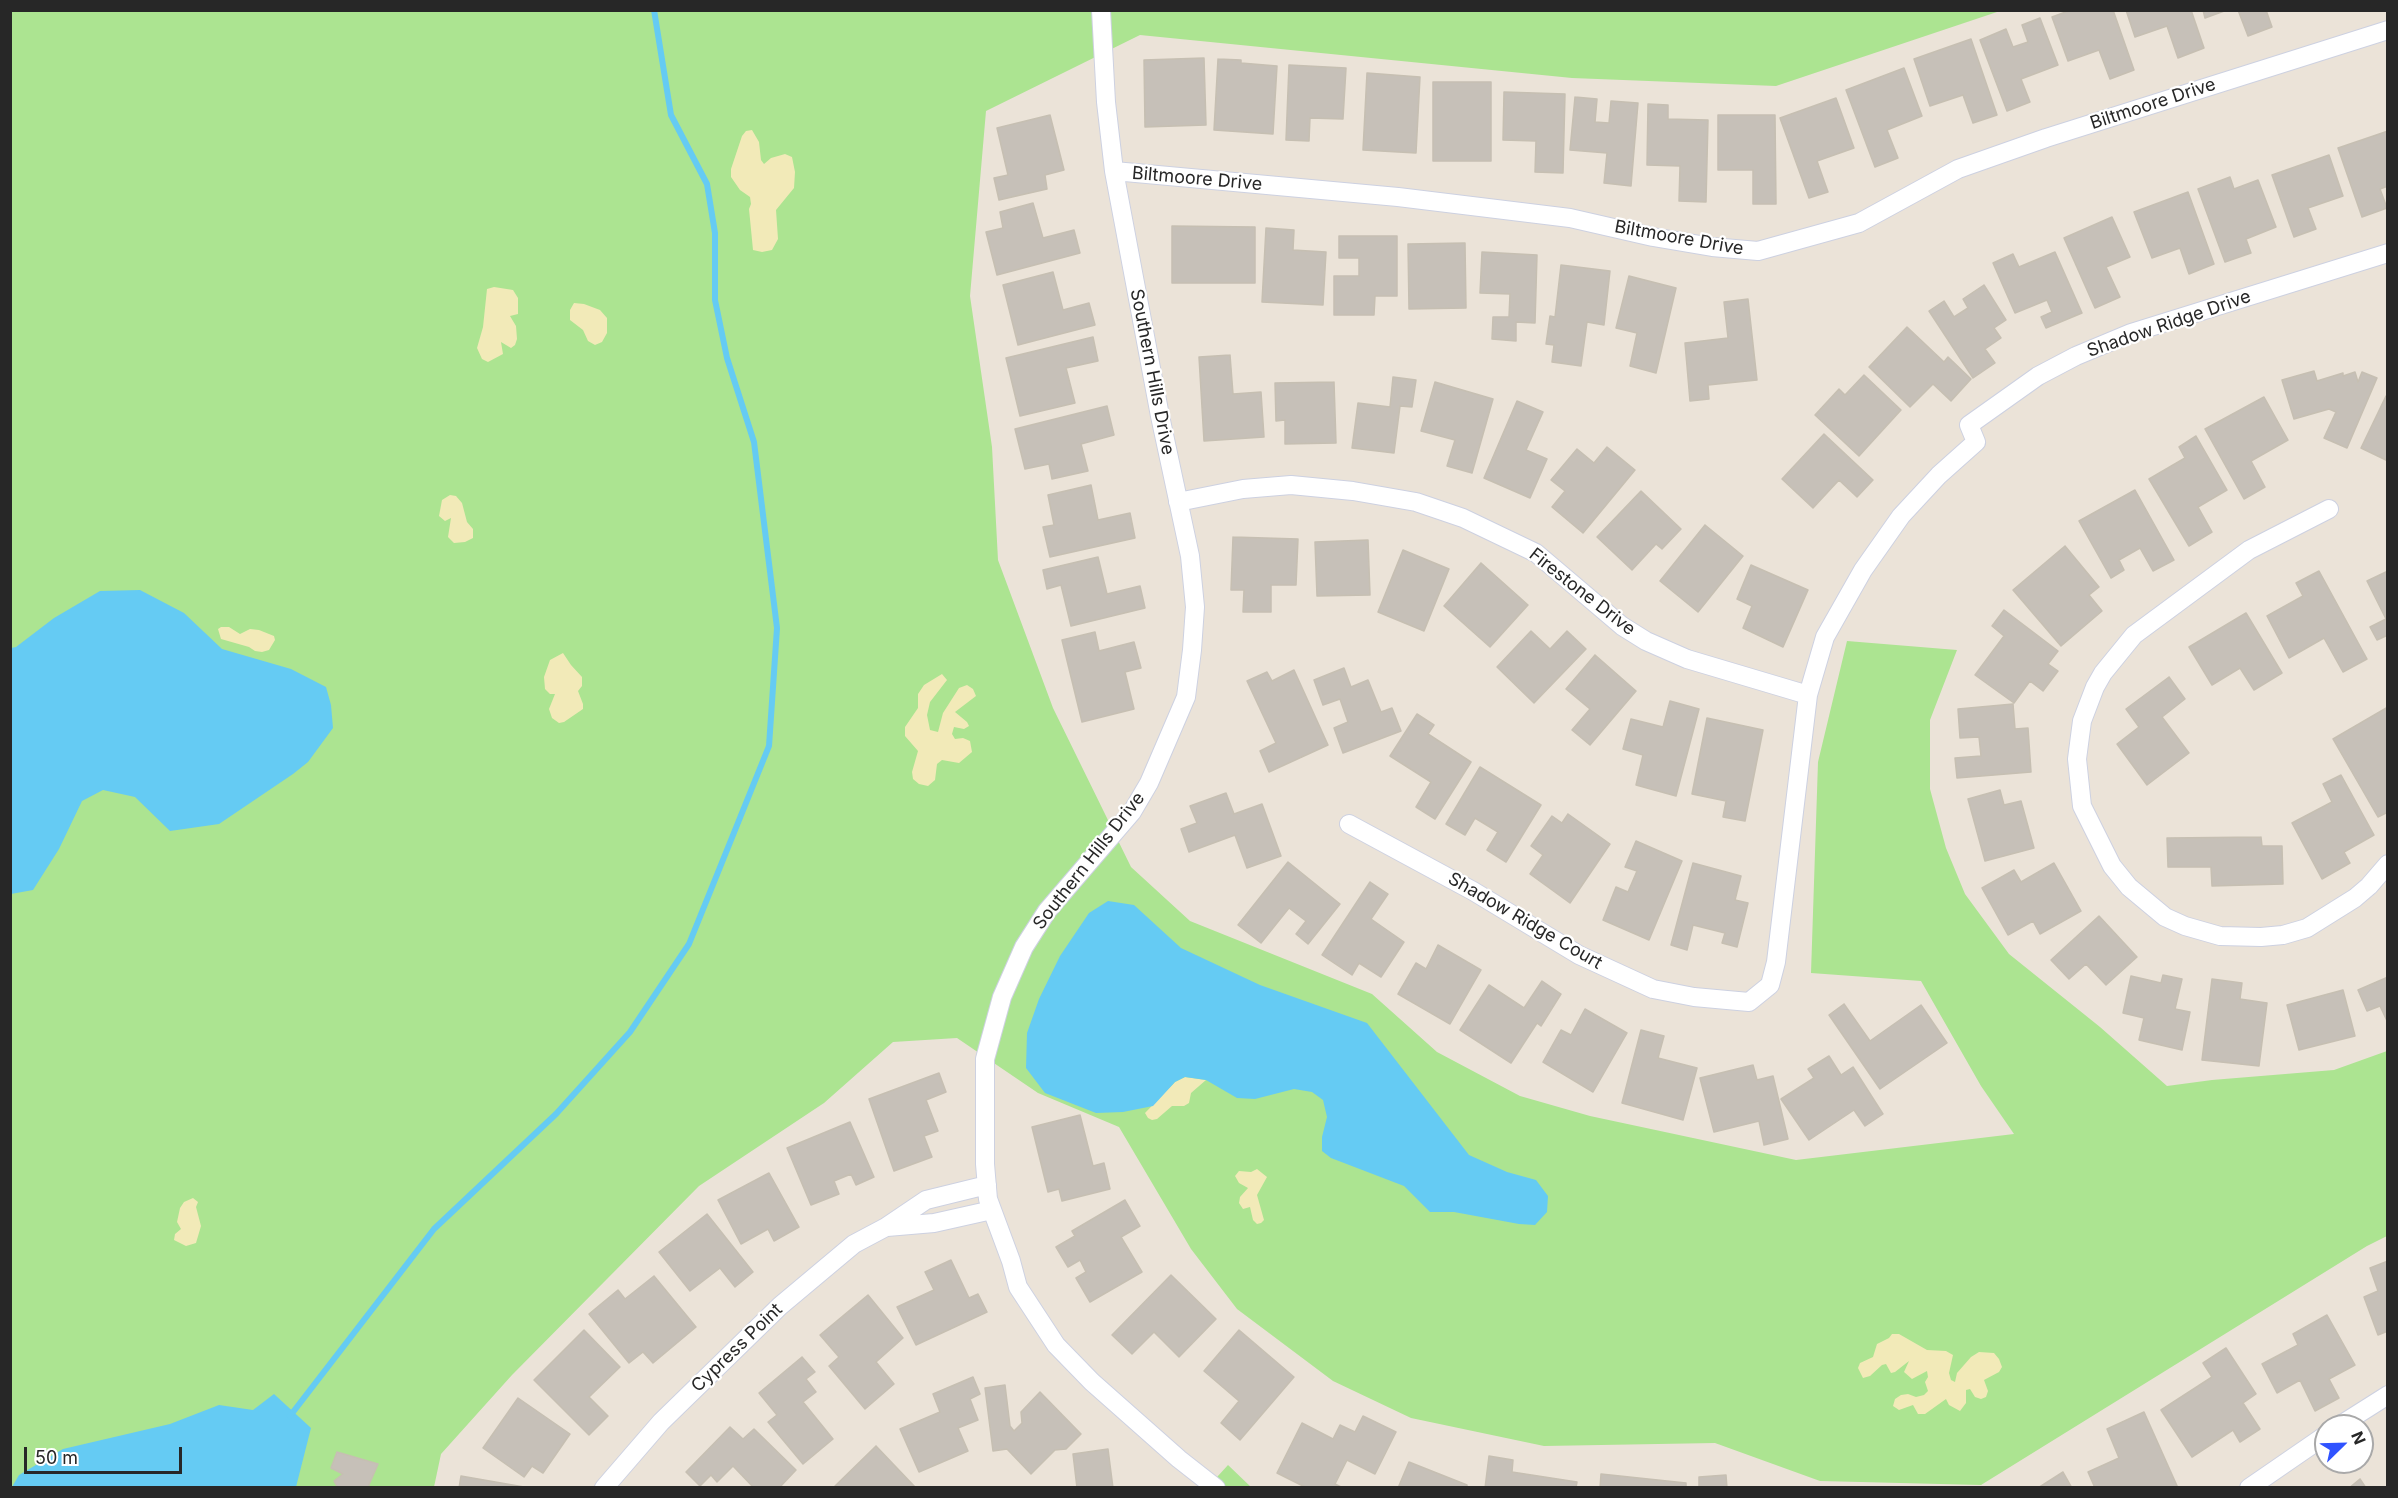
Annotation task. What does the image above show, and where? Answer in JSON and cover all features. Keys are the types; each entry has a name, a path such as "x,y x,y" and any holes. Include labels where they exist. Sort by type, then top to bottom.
{"street":[{"name":"Southern Hills Drive","path":"1101,10 1106,102 1114,171 1190,556 1194,607 1186,697 1149,783 1132,812 1047,911 1024,947 1002,997 985,1059 984,1104 988,1199 1018,1287 1056,1346 1101,1390 1179,1459 1216,1488"},
{"name":"Biltmoore Drive","path":"1114,171 1398,197 1570,218 1653,237 1713,247 1758,251 1859,223 1969,165 2046,138 2388,30"},
{"name":"Shadow Ridge Drive","path":"1808,695 1825,637 1863,570 1901,516 1939,475 1976,442 1969,425 1978,418 2038,376 2076,356 2131,333 2388,253"},
{"name":"Firestone Drive","path":"1178,502 1243,489 1291,485 1353,491 1416,502 1463,518 1536,554 1622,626 1646,641 1687,659 1808,695"},
{"path":"2329,509 2249,550 2134,635 2103,673 2082,721 2078,759 2082,806 2112,866 2129,887 2165,916 2185,926 2220,936 2283,935 2307,927 2355,898 2388,864"},
{"name":"Shadow Ridge Court","path":"1349,824 1473,891 1579,956 1653,989 1694,997 1749,1002 1770,986 1776,962 1808,695"},
{"name":"Cypress Point","path":"604,1488 661,1422 780,1306 854,1244 886,1227 926,1200 987,1185"},
{"name":"Cypress Point","path":"886,1227 934,1223 992,1210"},
{"path":"2358,1414 2388,1395"},
{"path":"2249,1488 2314,1443"}],"green space":[{"path":"10,11 2000,11 1776,86 1572,78 1140,35 986,111 970,296 992,447 998,560 1053,708 1131,867 1190,921 1372,994 1437,1052 1520,1096 1590,1116 1796,1160 2014,1134 1981,1086 1921,981 1811,973 1818,762 1847,641 1957,650 1930,720 1930,789 1946,848 1965,894 2009,954 2100,1027 2167,1086 2334,1070 2387,1051 2387,1236 2367,1246 1981,1485 1820,1481 1715,1443 1544,1446 1411,1418 1333,1381 1237,1309 1191,1249 1119,1127 1038,1093 957,1038 893,1042 824,1103 699,1186 512,1375 441,1454 434,1487 11,1487"},
{"path":"1228,1465 1251,1487 1207,1488"}],"sand":[{"path":"752,130 759,142 761,160 764,164 771,158 785,154 792,157 795,172 794,188 776,210 778,239 772,250 762,252 753,250 750,197 740,190 731,177 731,169 742,136 746,131"},
{"path":"494,287 513,290 518,298 518,314 510,316 516,326 517,339 511,348 501,342 503,354 488,362 482,359 477,348 483,327 487,289"},
{"path":"574,303 600,310 607,318 607,333 602,342 595,345 588,341 583,330 570,320 570,310"},
{"path":"450,495 456,496 462,503 467,522 473,529 473,538 465,542 454,543 448,537 451,518 445,521 439,516 442,500"},
{"path":"229,627 240,634 250,629 259,630 274,636 275,640 269,650 255,651 221,639 218,629"},
{"path":"563,653 582,677 582,686 578,691 583,709 559,723 552,718 549,709 555,694 550,694 545,689 544,677 550,660"},
{"path":"942,674 947,680 930,702 927,715 930,730 938,732 943,713 959,688 967,685 973,689 976,696 955,712 969,726 964,729 954,727 952,734 955,739 963,738 970,741 972,752 959,763 942,760 937,764 935,780 928,786 919,784 913,779 912,772 918,751 905,736 905,727 918,708 918,694 924,685"},
{"path":"1185,1077 1206,1080 1191,1093 1189,1103 1184,1106 1172,1106 1157,1119 1148,1118 1145,1113 1175,1082"},
{"path":"1257,1169 1267,1177 1257,1195 1264,1220 1257,1224 1253,1220 1250,1207 1243,1209 1239,1203 1240,1197 1248,1188 1239,1183 1235,1176 1239,1171 1251,1172"},
{"path":"193,1198 198,1202 196,1207 201,1226 196,1243 186,1246 174,1240 175,1234 181,1229 177,1222 180,1208 184,1202"},
{"path":"1892,1334 1899,1334 1927,1350 1946,1351 1953,1355 1949,1373 1951,1380 1955,1382 1957,1373 1971,1357 1979,1352 1994,1353 2002,1367 1999,1372 1984,1380 1988,1391 1986,1397 1981,1399 1975,1397 1970,1389 1966,1390 1966,1403 1960,1411 1949,1405 1946,1399 1925,1414 1918,1414 1913,1405 1899,1410 1893,1406 1895,1399 1901,1395 1908,1394 1916,1397 1928,1391 1925,1382 1928,1377 1927,1371 1912,1379 1904,1372 1909,1361 1891,1373 1886,1364 1882,1365 1870,1376 1863,1378 1858,1368 1860,1363 1873,1357 1877,1344"}],"water":[{"path":"140,590 184,613 222,649 291,669 326,687 331,705 333,728 308,762 219,824 170,831 135,797 103,790 82,801 59,849 33,890 11,894 11,648 16,647 54,618 100,591"},
{"path":"1108,901 1134,905 1181,948 1260,985 1367,1023 1469,1155 1507,1172 1536,1180 1548,1196 1547,1212 1535,1225 1454,1212 1430,1212 1404,1186 1331,1158 1322,1151 1322,1137 1327,1117 1323,1100 1312,1092 1294,1089 1255,1099 1237,1098 1206,1080 1185,1077 1175,1082 1153,1106 1123,1112 1096,1113 1045,1093 1026,1068 1027,1033 1039,999 1060,956 1089,913"},
{"path":"274,1394 311,1428 296,1487 12,1487 19,1475 63,1449 170,1424 219,1405 253,1410"}],"building":[{"path":"2071,10 2113,10 2134,70 2110,79 2099,50 2068,61 2052,17"},
{"path":"2126,10 2191,10 2204,48 2178,58 2167,26 2135,37"},
{"path":"2203,10 2227,10 2205,18"},
{"path":"2238,10 2266,10 2272,27 2248,36"},
{"path":"2040,18 2058,65 2021,79 2030,102 2007,111 1980,40 2006,29 2013,47 2028,42 2022,25"},
{"path":"1971,39 1997,115 1973,123 1963,95 1930,106 1914,59"},
{"path":"1204,58 1206,125 1145,127 1144,60"},
{"path":"1218,59 1277,66 1273,134 1214,130"},
{"path":"1289,65 1346,68 1343,119 1310,118 1309,141 1286,140"},
{"path":"1904,68 1922,116 1887,130 1898,158 1875,167 1846,90"},
{"path":"1367,73 1420,77 1416,153 1363,150"},
{"path":"1433,82 1491,82 1491,161 1433,161"},
{"path":"1504,92 1565,94 1563,173 1535,172 1536,141 1503,140"},
{"path":"1575,97 1597,99 1595,122 1609,123 1611,101 1638,103 1631,186 1604,183 1607,153 1570,150"},
{"path":"1836,98 1854,148 1817,161 1828,192 1809,198 1780,118"},
{"path":"1648,104 1668,105 1668,119 1708,120 1706,202 1679,201 1680,166 1647,165"},
{"path":"1050,115 1064,170 1045,175 1047,189 999,200 994,178 1008,175 997,128"},
{"path":"1718,115 1775,115 1776,204 1753,204 1753,170 1718,170"},
{"path":"2388,131 2388,186 2380,189 2387,208 2362,217 2338,148"},
{"path":"2329,155 2343,196 2308,208 2316,229 2294,237 2272,175"},
{"path":"2230,177 2234,189 2258,180 2276,227 2246,239 2251,253 2225,262 2198,189"},
{"path":"2188,192 2214,264 2189,274 2180,248 2152,258 2134,212"},
{"path":"1033,203 1043,238 1074,230 1080,253 997,275 986,232 1003,228 1000,212"},
{"path":"2112,217 2130,257 2106,267 2120,297 2095,308 2064,238"},
{"path":"1172,226 1255,227 1255,283 1172,283"},
{"path":"1266,228 1294,230 1293,250 1326,252 1323,305 1262,302"},
{"path":"1339,236 1397,236 1397,296 1375,296 1374,315 1334,315 1334,276 1359,276 1359,258 1339,258"},
{"path":"1465,243 1466,308 1409,309 1408,244"},
{"path":"1482,252 1537,255 1535,323 1516,322 1516,341 1492,339 1493,317 1509,317 1510,294 1480,293"},
{"path":"2055,252 2082,313 2046,328 2041,317 2052,312 2047,300 2015,313 1993,263 2013,254 2019,267"},
{"path":"1561,265 1610,271 1604,325 1587,322 1581,366 1552,362 1554,345 1546,344 1550,316 1555,317"},
{"path":"1053,272 1063,310 1089,303 1095,325 1018,345 1003,285"},
{"path":"1629,276 1676,288 1656,373 1630,366 1637,333 1616,328"},
{"path":"1984,285 2006,320 1994,328 2001,338 1985,349 1995,363 1973,378 1929,311 1944,301 1954,317 1968,308 1963,299"},
{"path":"1748,299 1757,380 1708,385 1709,399 1690,401 1685,343 1728,338 1724,302"},
{"path":"1907,327 1944,362 1948,357 1971,379 1951,401 1933,384 1910,407 1869,367"},
{"path":"1093,337 1098,361 1066,368 1075,403 1020,416 1006,358"},
{"path":"1230,355 1233,394 1261,392 1264,437 1204,441 1199,357"},
{"path":"2314,371 2317,381 2355,372 2358,382 2362,372 2377,378 2347,448 2324,438 2336,412 2329,409 2294,419 2282,380"},
{"path":"1864,375 1901,410 1859,456 1815,415 1839,389 1845,395"},
{"path":"1393,377 1416,380 1412,407 1400,406 1394,453 1352,448 1358,403 1390,407"},
{"path":"1334,382 1336,443 1285,444 1285,420 1276,421 1275,383"},
{"path":"1435,382 1493,399 1472,473 1447,466 1455,440 1421,431"},
{"path":"2386,396 2388,397 2388,461 2361,448"},
{"path":"2264,397 2288,440 2251,461 2265,487 2244,499 2205,429"},
{"path":"1517,401 1543,412 1526,450 1547,459 1530,498 1484,478"},
{"path":"1107,406 1114,435 1081,444 1088,471 1052,479 1049,464 1025,469 1015,429"},
{"path":"1824,434 1873,480 1857,497 1839,480 1813,508 1782,479"},
{"path":"2196,436 2227,490 2198,507 2212,532 2189,546 2149,479 2185,458 2179,447"},
{"path":"1607,447 1635,470 1583,533 1552,507 1565,491 1551,480 1577,449 1594,463"},
{"path":"1091,485 1098,520 1130,513 1135,538 1050,557 1043,527 1054,525 1048,495"},
{"path":"2135,490 2174,560 2153,571 2140,548 2119,560 2124,570 2111,578 2079,521"},
{"path":"1641,491 1681,529 1662,549 1656,544 1632,570 1597,537"},
{"path":"1705,525 1743,556 1698,612 1660,581"},
{"path":"1233,537 1298,539 1296,585 1271,585 1271,612 1243,612 1244,590 1231,590"},
{"path":"1368,540 1370,595 1317,596 1315,542"},
{"path":"2065,546 2099,587 2089,595 2102,611 2061,646 2013,590"},
{"path":"1403,550 1449,569 1424,631 1378,612"},
{"path":"1098,557 1107,594 1140,586 1145,608 1071,626 1061,585 1047,589 1043,570"},
{"path":"1481,563 1528,605 1490,647 1444,606"},
{"path":"1751,565 1808,590 1783,647 1743,628 1752,606 1737,599"},
{"path":"2319,571 2367,659 2343,672 2324,638 2289,658 2267,616 2303,596 2296,583"},
{"path":"2388,571 2388,635 2377,640 2370,627 2386,619 2367,581"},
{"path":"2004,610 2058,651 2048,664 2058,671 2043,691 2030,681 2014,703 1975,675 2004,636 1992,626"},
{"path":"2246,613 2282,673 2254,690 2240,668 2212,685 2189,647"},
{"path":"1531,631 1550,649 1567,631 1586,649 1534,703 1497,667"},
{"path":"1095,632 1099,651 1134,642 1141,668 1125,672 1134,709 1082,722 1062,640"},
{"path":"1595,655 1636,691 1590,745 1572,730 1590,709 1566,689"},
{"path":"1344,668 1351,687 1368,680 1381,712 1392,708 1401,731 1343,753 1334,728 1348,722 1340,699 1323,705 1314,680"},
{"path":"1294,670 1328,745 1269,772 1260,751 1276,743 1247,681 1267,672 1272,681"},
{"path":"2169,677 2185,699 2162,717 2189,753 2147,785 2117,744 2139,727 2126,709"},
{"path":"1670,701 1699,709 1676,796 1636,785 1643,755 1623,749 1631,719 1663,727"},
{"path":"2013,704 2015,729 2028,728 2031,772 1957,778 1955,758 1981,756 1979,737 1960,738 1958,709"},
{"path":"2388,707 2388,812 2378,817 2333,739"},
{"path":"1417,714 1434,725 1428,734 1471,762 1435,819 1416,807 1431,782 1390,756"},
{"path":"1707,718 1763,730 1745,821 1723,817 1726,801 1692,794"},
{"path":"1480,767 1541,805 1506,862 1487,850 1498,832 1475,818 1465,835 1446,824"},
{"path":"2341,775 2374,835 2344,852 2350,863 2322,879 2292,823 2332,802 2323,784"},
{"path":"2000,790 2004,805 2021,801 2034,848 1985,861 1968,799"},
{"path":"1226,793 1234,814 1262,804 1281,856 1247,868 1235,835 1189,852 1181,829 1197,823 1190,806"},
{"path":"1568,814 1610,844 1570,903 1530,874 1543,855 1531,846 1552,816 1562,823"},
{"path":"2261,837 2262,846 2282,846 2283,884 2212,886 2211,867 2168,867 2167,838"},
{"path":"1636,841 1682,861 1649,940 1603,920 1616,887 1628,892 1637,871 1625,867"},
{"path":"1288,862 1340,904 1308,944 1296,934 1306,921 1289,908 1261,943 1238,925"},
{"path":"1693,863 1741,876 1735,900 1748,903 1737,947 1722,943 1725,933 1693,925 1687,950 1671,945"},
{"path":"2054,863 2081,911 2040,934 2033,921 2008,935 1982,888 2014,870 2021,882"},
{"path":"1370,882 1388,894 1371,919 1404,942 1381,977 1359,963 1352,975 1322,955"},
{"path":"2099,916 2137,957 2106,985 2086,964 2069,979 2051,960"},
{"path":"1438,945 1481,970 1450,1024 1398,994 1416,963 1426,969"},
{"path":"2163,975 2182,979 2175,1009 2190,1012 2182,1050 2139,1040 2144,1018 2123,1013 2131,976 2161,983"},
{"path":"2388,977 2388,1023 2380,1006 2367,1011 2358,990"},
{"path":"2212,979 2242,983 2240,999 2267,1003 2259,1066 2202,1060"},
{"path":"1542,981 1561,994 1541,1026 1537,1023 1511,1063 1460,1030 1489,985 1524,1008"},
{"path":"2343,990 2355,1036 2299,1050 2287,1005"},
{"path":"1844,1004 1870,1041 1921,1005 1947,1043 1880,1089 1829,1015"},
{"path":"1585,1009 1627,1033 1593,1092 1543,1062 1561,1030 1571,1035"},
{"path":"1641,1030 1664,1036 1658,1058 1697,1068 1683,1120 1622,1103"},
{"path":"1829,1056 1841,1075 1853,1067 1883,1114 1865,1126 1854,1110 1809,1140 1781,1099 1814,1078 1808,1069"},
{"path":"1753,1065 1757,1080 1773,1076 1788,1139 1764,1145 1759,1121 1714,1132 1700,1078"},
{"path":"939,1073 946,1092 926,1100 938,1131 924,1136 932,1157 894,1171 869,1099"},
{"path":"1080,1115 1093,1166 1104,1163 1110,1189 1062,1201 1059,1189 1048,1192 1032,1127"},
{"path":"850,1122 874,1177 856,1185 851,1174 834,1181 839,1194 811,1205 787,1148"},
{"path":"769,1173 799,1227 774,1241 768,1229 741,1244 718,1200"},
{"path":"1125,1200 1140,1226 1121,1237 1142,1272 1090,1302 1076,1278 1086,1272 1080,1260 1068,1267 1056,1247 1075,1236 1072,1231"},
{"path":"707,1214 753,1272 735,1287 720,1268 690,1291 659,1252"},
{"path":"951,1260 969,1298 978,1294 987,1312 916,1345 897,1307 934,1290 925,1272"},
{"path":"2388,1261 2388,1331 2378,1335 2364,1297 2378,1291 2370,1268"},
{"path":"1171,1275 1216,1319 1179,1357 1154,1332 1132,1354 1112,1335"},
{"path":"654,1276 696,1327 653,1363 643,1352 629,1363 589,1314 618,1290 625,1299"},
{"path":"868,1295 903,1338 876,1362 894,1384 865,1409 829,1366 839,1357 820,1335"},
{"path":"2327,1315 2355,1365 2329,1379 2339,1398 2315,1411 2300,1380 2277,1393 2262,1364 2298,1345 2293,1334"},
{"path":"584,1330 620,1367 589,1397 608,1416 589,1435 534,1380"},
{"path":"1239,1330 1294,1377 1240,1440 1221,1423 1239,1401 1204,1371"},
{"path":"2226,1348 2256,1394 2243,1403 2260,1429 2240,1442 2233,1430 2192,1457 2161,1410 2212,1377 2203,1363"},
{"path":"802,1357 815,1372 806,1379 816,1392 803,1402 833,1439 803,1464 768,1422 777,1415 759,1393"},
{"path":"973,1377 980,1394 970,1399 978,1420 958,1428 968,1451 919,1472 900,1429 940,1412 933,1394"},
{"path":"1005,1385 1010,1426 1014,1431 1022,1423 1021,1412 1040,1392 1081,1434 1066,1449 1055,1450 1031,1474 1007,1449 993,1451 985,1388"},
{"path":"518,1398 570,1434 543,1473 532,1466 524,1477 483,1448"},
{"path":"2144,1412 2178,1488 2095,1488 2088,1472 2119,1458 2107,1429"},
{"path":"1363,1416 1396,1432 1375,1474 1347,1460 1335,1484 1343,1488 1307,1488 1277,1473 1302,1423 1333,1439 1340,1425 1355,1432"},
{"path":"730,1427 743,1439 754,1429 796,1470 779,1488 754,1488 733,1466 717,1482 711,1475 700,1486 686,1472"},
{"path":"876,1446 916,1488 833,1488"},
{"path":"1108,1449 1113,1488 1077,1488 1073,1454"},
{"path":"337,1452 378,1464 368,1487 338,1488 334,1481 343,1474 331,1468"},
{"path":"1489,1456 1513,1460 1512,1472 1577,1482 1576,1488 1485,1488"},
{"path":"1409,1462 1467,1485 1467,1488 1398,1488"},
{"path":"2063,1472 2072,1488 2038,1488"},
{"path":"1601,1474 1686,1483 1686,1488 1600,1488"},
{"path":"1726,1475 1727,1488 1699,1488 1699,1477"},
{"path":"461,1476 524,1487 524,1488 459,1488"},
{"path":"2360,1479 2366,1488 2349,1488"}],"waterway":[{"path":"290,1416 434,1229 556,1114 630,1032 689,944 769,746 777,628 754,442 727,358 715,300 715,233 707,184 671,115 654,10"}]}
